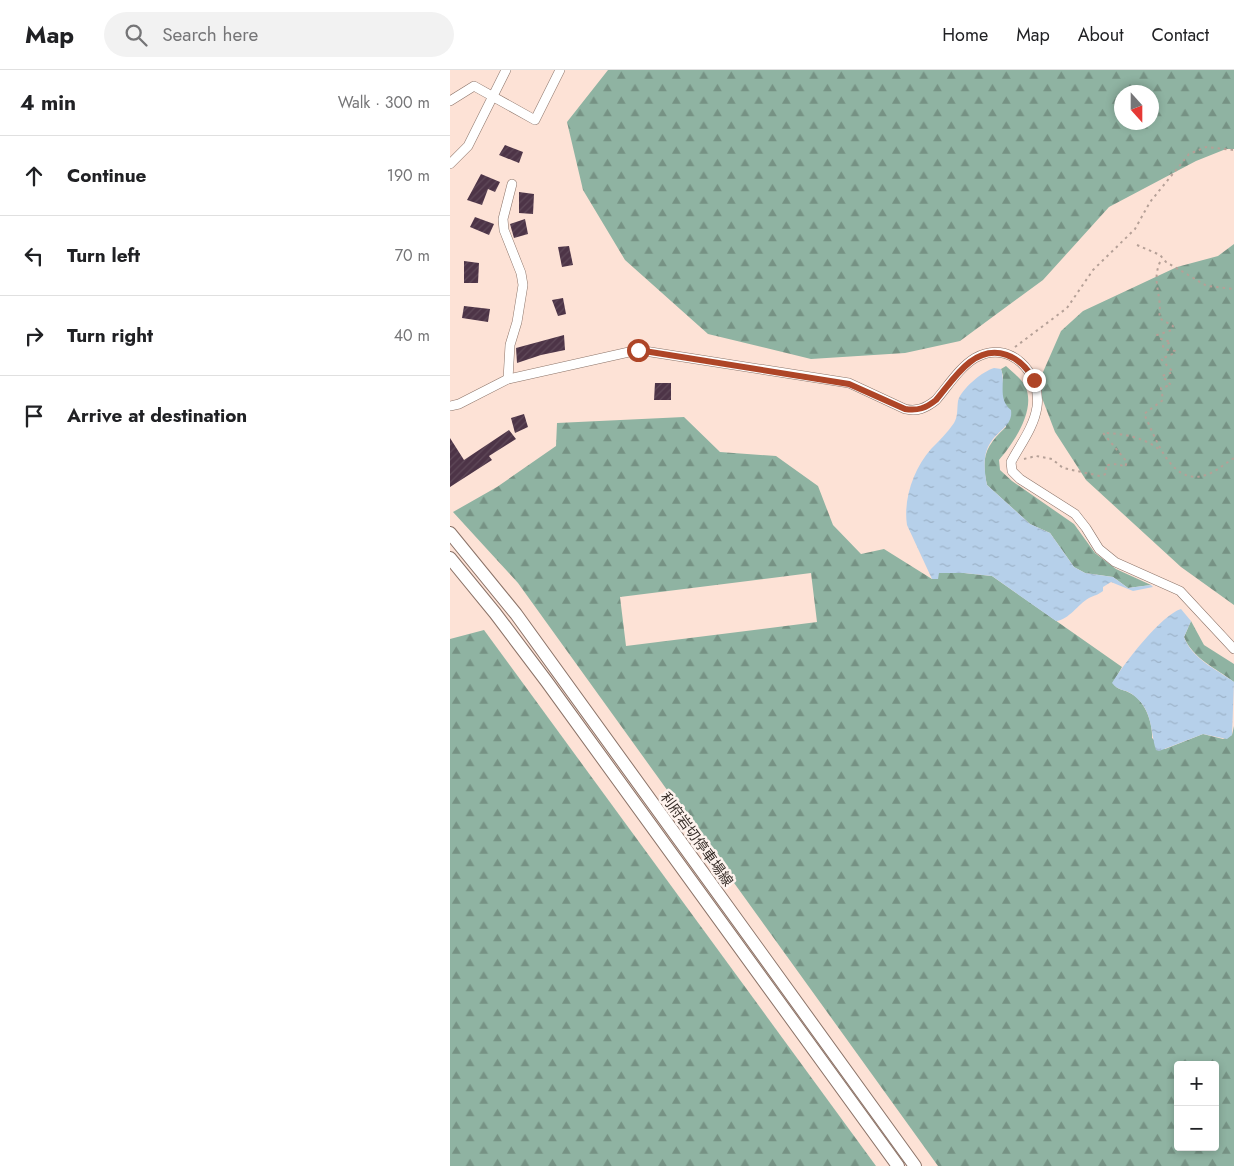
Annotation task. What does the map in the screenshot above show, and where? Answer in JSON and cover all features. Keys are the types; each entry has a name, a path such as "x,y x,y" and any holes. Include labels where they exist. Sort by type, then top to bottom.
{"main road":[{"name":"利府岩切停車場線","path":"450,533 516,614 915,1166"},
{"path":"450,558 495,613 546,682 898,1166"}],"street":[{"path":"450,164 468,146 506,70"},
{"path":"450,101 474,86 535,120 560,70"},
{"path":"508,379 510,345 517,322 523,284 521,273 504,230 503,219 512,184"},
{"path":"450,406 459,404 508,379 638,350 849,384 905,409 914,411 930,405 936,400 968,363 977,357 990,353 1008,353 1027,368 1034,380 1037,394 1037,408 1029,430 1011,462 1012,471 1020,479 1075,514 1099,549 1115,562 1180,591 1234,648"}],"path":[{"path":"1008,353 1067,308 1092,270 1136,230 1150,202 1189,154 1206,147 1234,150"},
{"path":"1137,245 1160,255 1166,262 1207,286 1234,289"},
{"path":"1160,262 1155,275 1162,304 1160,318 1173,326 1172,330 1157,335 1161,339 1171,342 1163,346 1175,353 1161,359 1173,372 1162,376 1171,385 1161,388 1162,400 1144,414 1162,452 1172,467 1182,475 1200,476 1210,473 1234,458"},
{"path":"1011,462 1036,456 1052,459 1063,468 1100,476 1106,474 1106,465 1118,464 1125,467 1127,462 1103,432 1117,433 1150,443 1162,452"}],"green space":[{"path":"608,70 1234,70 1234,149 1226,149 1196,161 1109,207 1043,280 960,341 905,353 811,359 708,334 625,260 583,190 567,122"},
{"path":"1234,244 1234,605 1181,567 1086,480 1055,432 1042,398 1040,379 1061,331 1083,311 1177,267 1218,256"},
{"path":"1006,366 1024,383 1028,395 1028,405 1017,436 999,460 1000,470 1012,481 1074,524 1095,553 1116,569 1151,585 1128,588 1113,577 1085,573 1074,567 1050,533 1030,524 987,485 984,467 986,453 993,440 1006,427 1005,406 1001,391 1003,376 1001,369"},
{"path":"684,417 720,452 776,456 818,486 833,525 861,554 884,549 932,579 938,578 938,573 992,576 1122,667 1113,683 1116,687 1135,696 1144,706 1151,726 1152,738 1165,749 1203,734 1223,739 1232,735 1234,726 1234,1166 938,1166 518,583 453,512 497,487 556,446 557,423","holes":["811,573 817,622 626,646 620,597"]},
{"path":"1191,621 1204,645 1234,664 1234,682 1199,657 1188,645 1184,637"},
{"path":"484,630 876,1166 450,1166 450,639"}],"water":[{"path":"994,368 1001,369 1004,401 1011,410 1011,415 1006,426 989,444 985,455 987,485 1030,524 1050,533 1074,567 1085,573 1113,577 1128,588 1151,585 1153,587 1133,591 1111,582 1103,587 1103,591 1089,598 1065,618 1056,621 992,576 939,573 938,579 932,579 907,525 906,515 911,484 925,457 954,423 957,415 958,401 963,391 979,377"},
{"path":"1181,609 1191,621 1184,637 1188,645 1205,663 1234,682 1232,735 1227,739 1203,734 1159,751 1156,750 1150,720 1144,706 1132,694 1112,683 1133,653 1153,630 1173,613"}],"building":[{"path":"505,145 523,152 519,163 499,155"},
{"path":"481,174 500,182 495,192 488,189 482,205 467,200"},
{"path":"519,192 534,194 533,214 519,213"},
{"path":"475,217 494,224 489,235 470,227"},
{"path":"525,219 528,234 514,238 510,224"},
{"path":"569,246 573,265 562,267 558,247"},
{"path":"464,261 479,263 478,283 464,283"},
{"path":"563,298 566,314 558,316 552,300"},
{"path":"464,306 490,309 488,322 462,318"},
{"path":"564,335 565,350 517,363 516,348"},
{"path":"655,383 671,383 671,400 654,400"},
{"path":"524,414 528,427 515,433 511,418"},
{"path":"509,430 516,439 489,456 492,460 450,487 450,438 464,460"}],"route":[{"path":"638,350 849,384 905,409 914,411 930,405 936,400 968,363 977,357 990,353 1008,353 1027,368 1034,380"}]}
